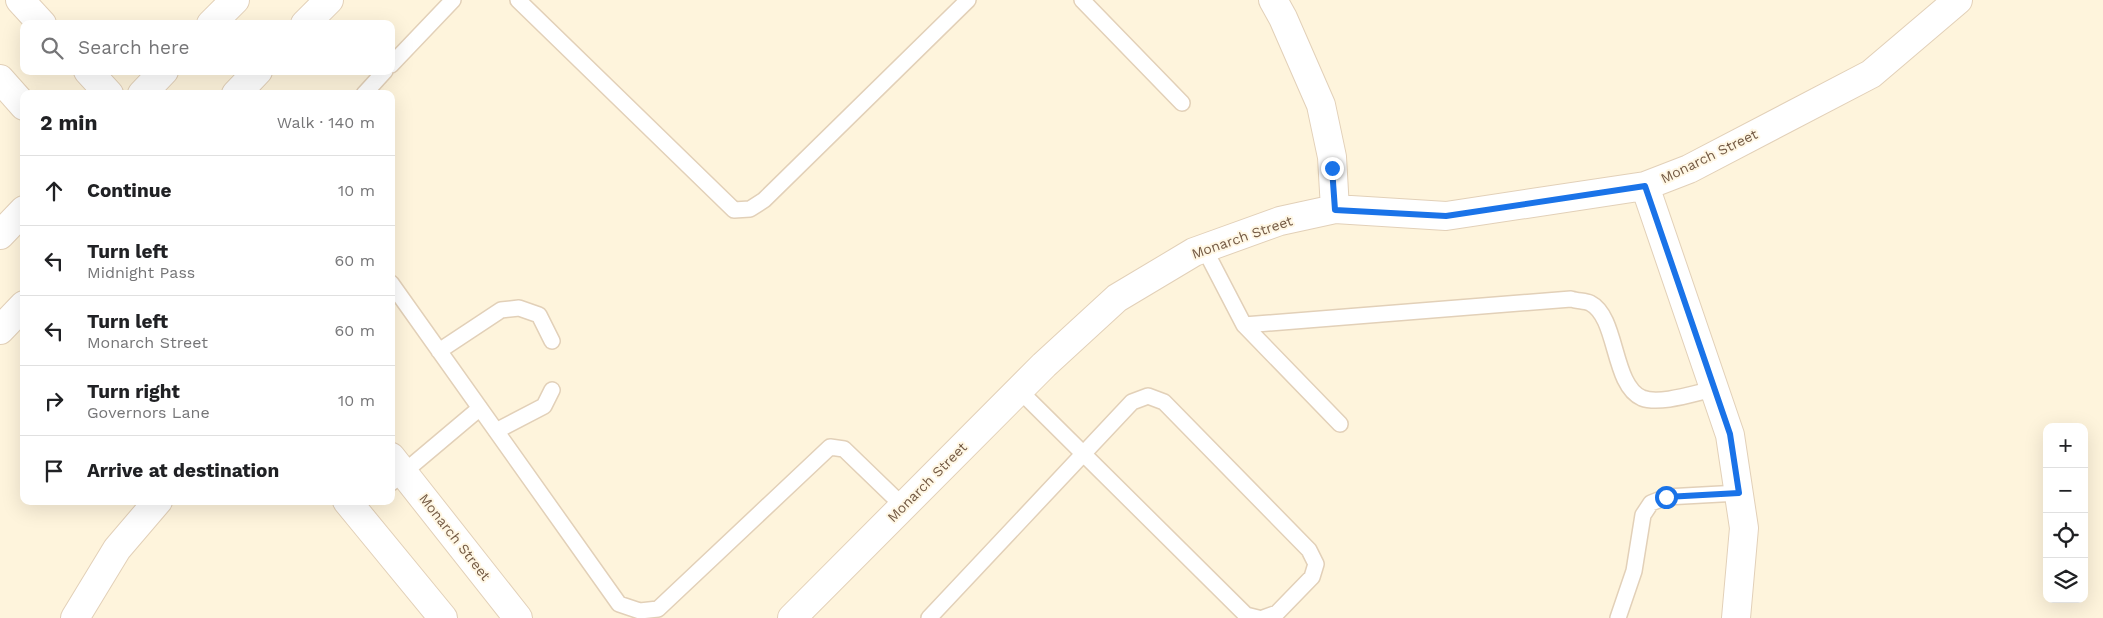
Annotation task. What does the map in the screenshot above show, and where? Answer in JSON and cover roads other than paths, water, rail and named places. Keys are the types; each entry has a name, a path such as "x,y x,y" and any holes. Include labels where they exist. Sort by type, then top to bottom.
{"street":[{"path":"20,0 38,20"},
{"path":"215,20 234,0"},
{"path":"309,20 329,0"},
{"name":"Monarch Street","path":"792,618 1019,390 1117,298 1194,252 1280,221 1335,210 1446,216 1645,186 1689,169 1871,74 1958,0"},
{"path":"1275,6 1321,105 1332,157 1335,210"},
{"path":"92,75 105,90"},
{"path":"146,90 160,75"},
{"path":"240,90 254,75"},
{"path":"0,79 20,102"},
{"path":"1645,186 1730,434 1744,528 1736,618"},
{"path":"0,235 20,214"},
{"path":"0,330 20,309"},
{"name":"Monarch Street","path":"395,471 518,618"},
{"path":"75,618 117,549 155,505"},
{"path":"357,505 443,618"}],"lane":[{"path":"395,61 453,0"},
{"path":"518,0 734,210 750,210 764,200 968,0"},
{"path":"1082,0 1182,103"},
{"path":"368,90 381,75"},
{"path":"1204,248 1244,325 1340,424"},
{"path":"395,289 619,604 640,611 658,609 830,447 844,450 903,506"},
{"path":"1244,325 1571,299 1591,304 1604,318 1628,386 1643,398 1664,400 1714,388"},
{"path":"439,351 501,310 519,308 539,315 552,341"},
{"path":"496,431 544,406 552,390"},
{"path":"1019,390 1246,615 1258,618"},
{"path":"929,618 1132,402 1148,396 1164,402 1309,550 1313,557 1316,564 1312,577 1277,613 1263,618"},
{"path":"395,471 480,408"},
{"path":"1618,618 1634,572 1643,515 1651,503 1666,497 1739,493"}]}
